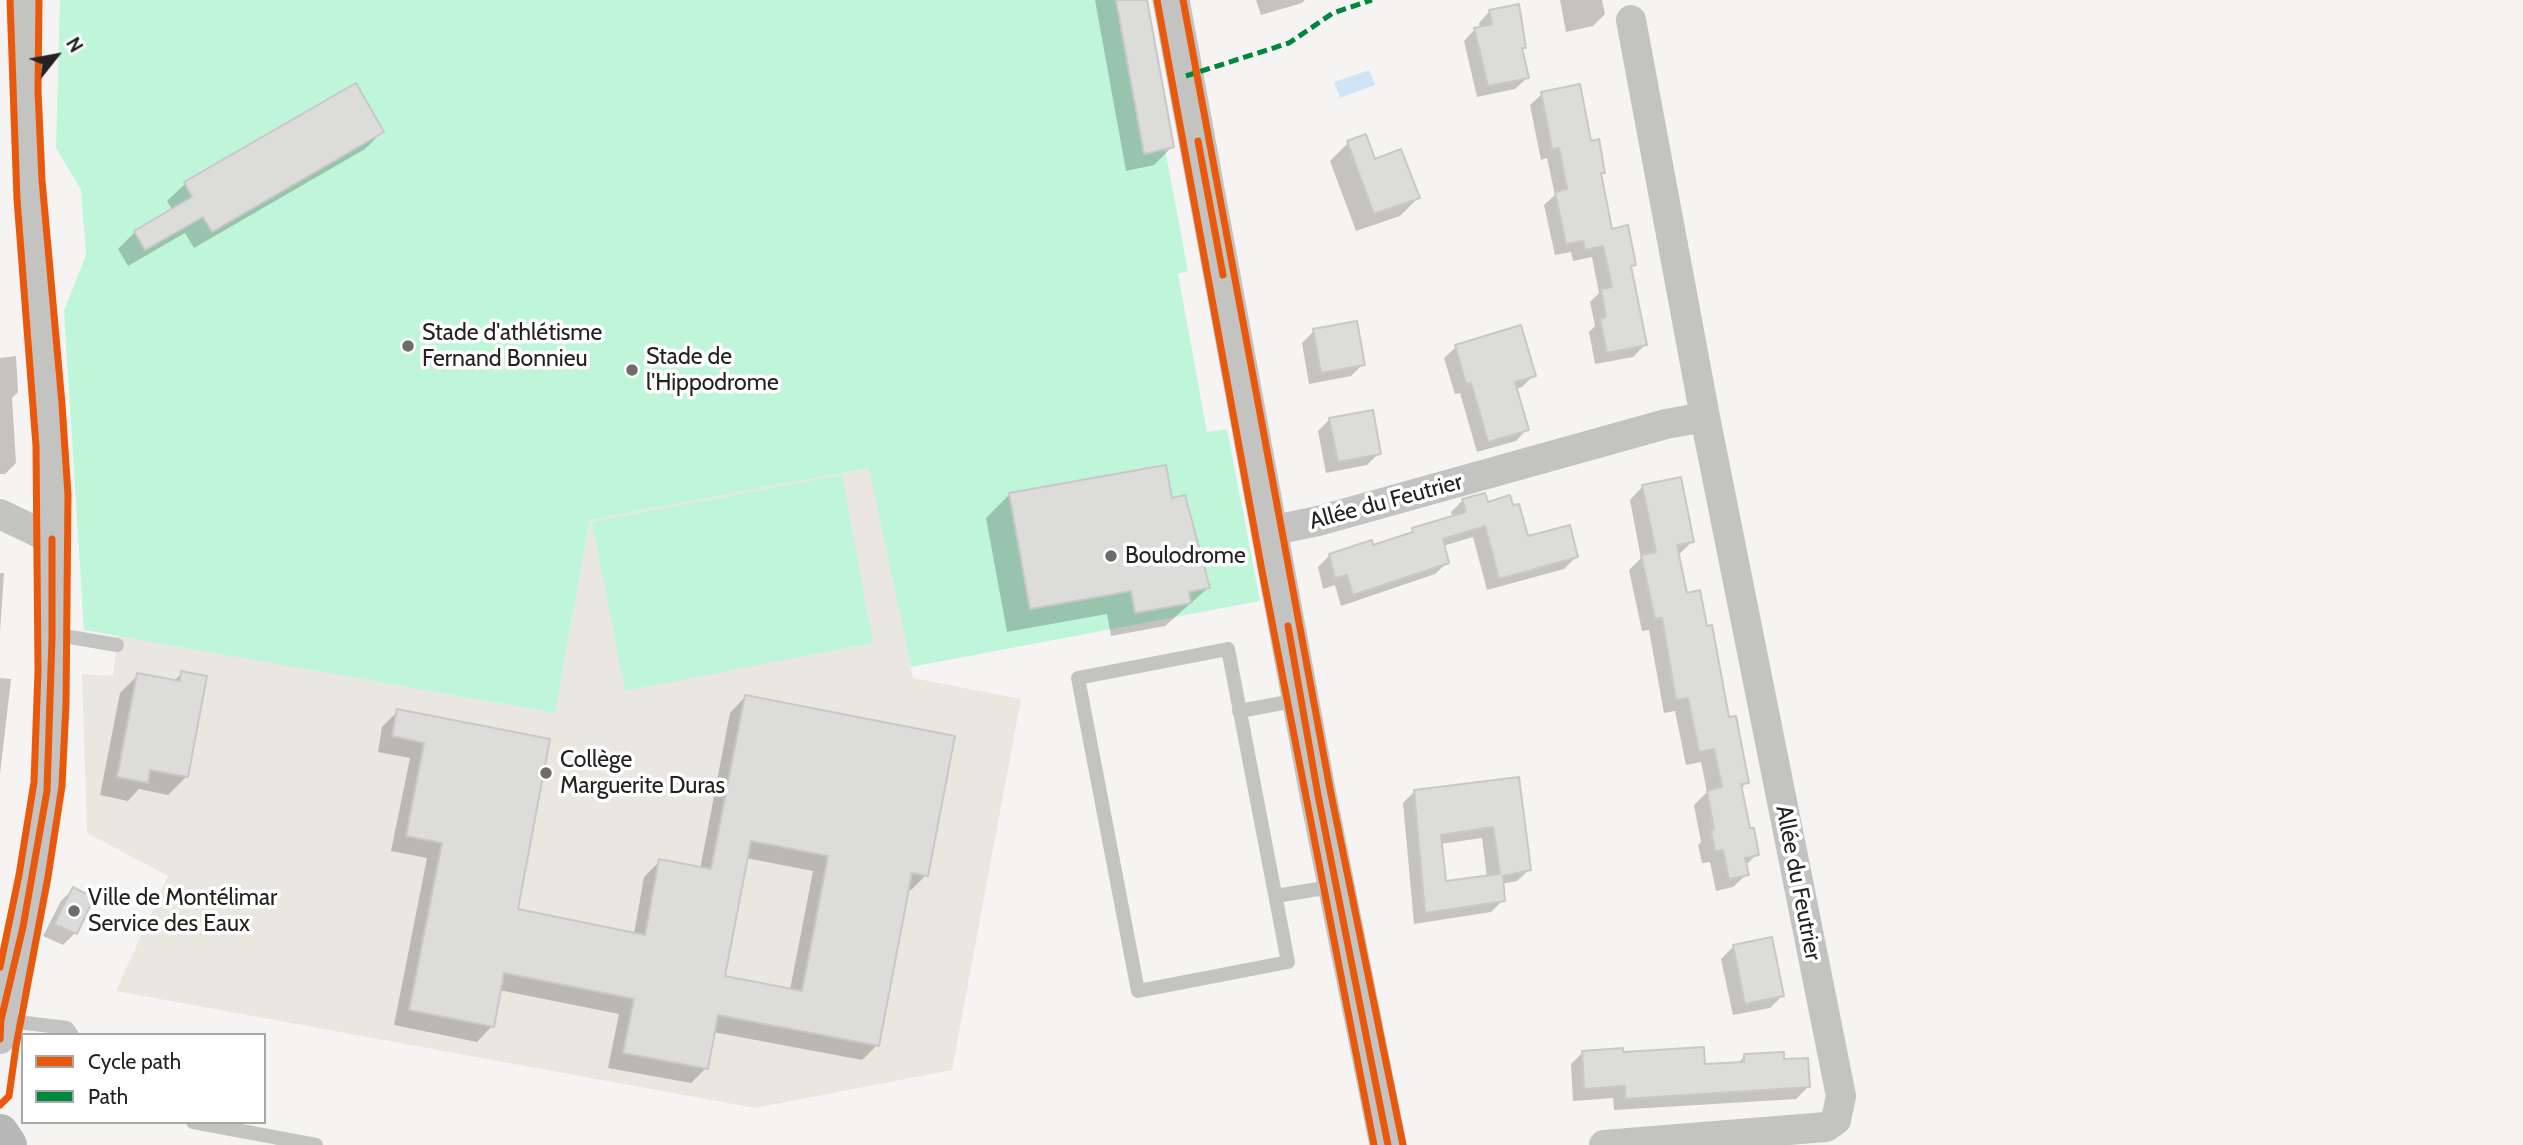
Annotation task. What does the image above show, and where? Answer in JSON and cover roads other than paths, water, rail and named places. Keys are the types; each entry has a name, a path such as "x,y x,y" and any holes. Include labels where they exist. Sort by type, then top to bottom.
{"street":[{"path":"0,1027 11,925 47,791 52,638 52,539 47,409 27,156 24,64 26,0"},
{"path":"1171,0 1336,886 1388,1145"},
{"name":"Allée du Feutrier","path":"1604,1145 1826,1127 1836,1120 1841,1096 1705,416 1631,20"},
{"name":"Allée du Feutrier","path":"1270,531 1318,521 1666,424 1705,416"},
{"path":"0,514 52,539"}],"lane":[{"path":"52,638 69,637 117,645"},
{"path":"1228,649 1239,711 1288,962 1138,991 1078,678 1228,649"},
{"path":"1239,711 1301,700"},
{"path":"1276,896 1336,886"},
{"path":"0,1027 66,1028 70,1033"},
{"path":"204,1124 316,1145"}],"water":[{"path":"1369,70 1375,85 1340,98 1334,82"}],"place":[{"name":"Stade d'athlétisme Fernand Bonnieu","path":"408,346"},
{"name":"Stade de l'Hippodrome","path":"632,370"},
{"name":"Boulodrome","path":"1111,556"},
{"name":"Collège Marguerite Duras","path":"546,773"},
{"name":"Ville de Montélimar Service des Eaux","path":"74,911"}]}
